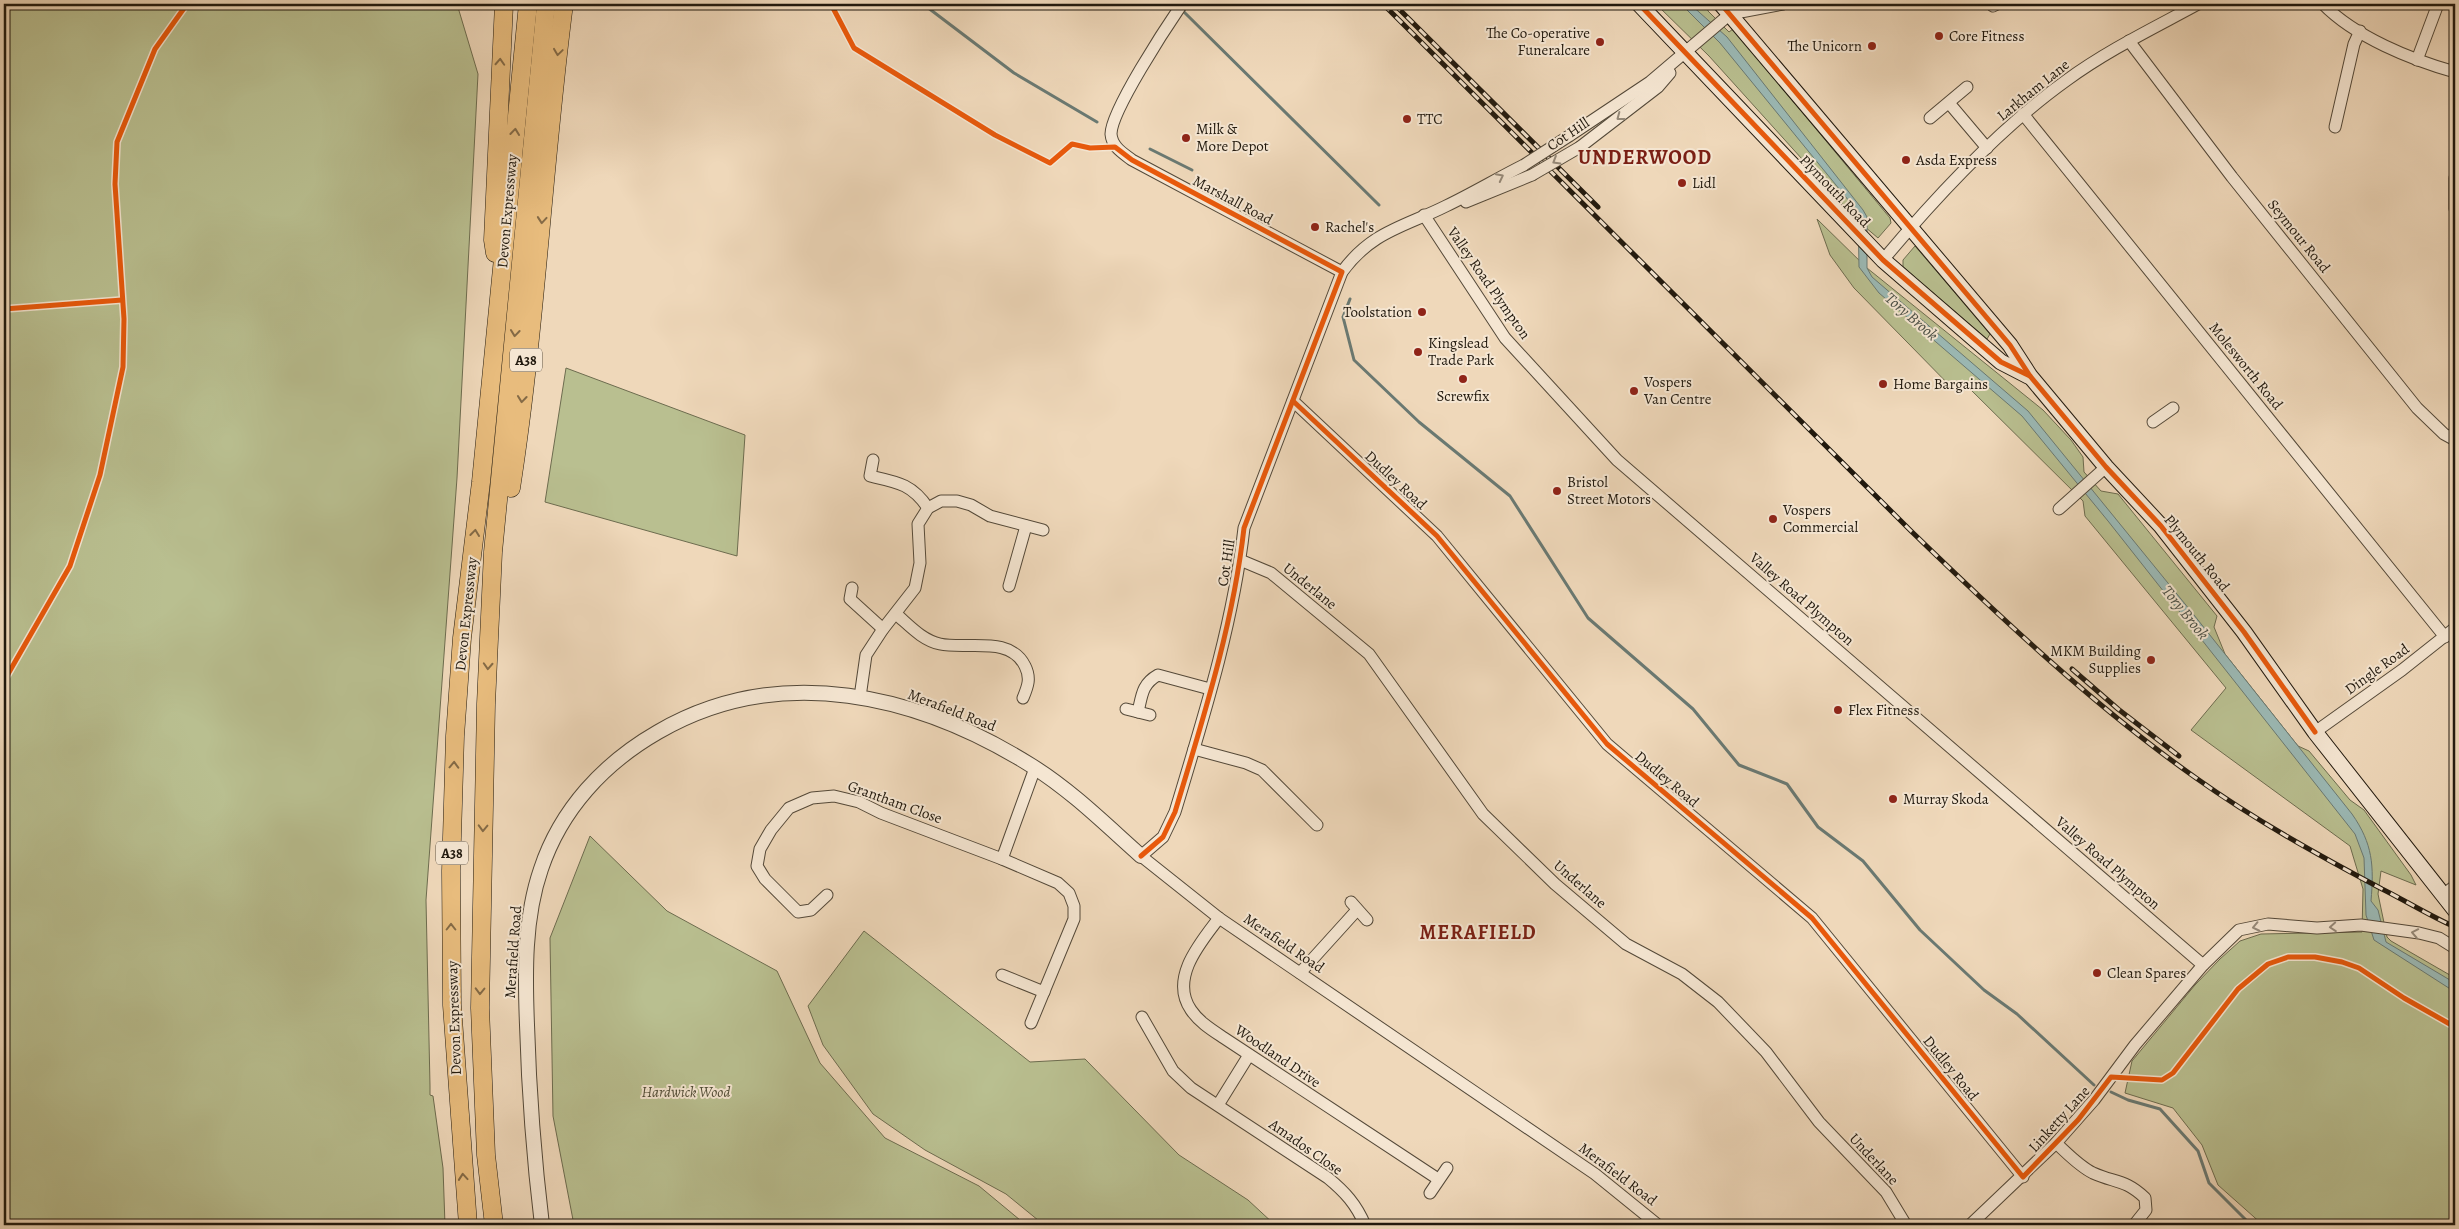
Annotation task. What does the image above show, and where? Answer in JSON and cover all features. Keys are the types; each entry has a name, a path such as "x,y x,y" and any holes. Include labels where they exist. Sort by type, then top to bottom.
{"highway":[{"name":"A38","path":"501,285 493,240 504,4"},
{"name":"Devon Expressway","path":"468,1225 452,1005 451,871 455,736 462,638 501,285 528,4"},
{"name":"Devon Expressway","path":"494,1225 486,1156 480,1008 483,813 490,617 493,552 528,210 546,4"},
{"name":"A38","path":"490,617 515,459 541,226 551,101 564,4"},
{"name":"A38","path":"528,210 551,101"}],"main road":[{"name":"Plymouth Road","path":"1639,4 1687,52 1883,260 2001,362 2030,376"},
{"name":"Plymouth Road","path":"1726,9 2010,345 2030,376 2106,467 2161,526 2244,632 2315,732 2450,904"}],"street":[{"name":"Marshall Road","path":"1182,4 1116,113 1111,135 1115,147 1132,160 1342,272"},
{"path":"1726,9 1783,4"},
{"name":"Larkham Lane","path":"1883,260 1910,228 1987,148 2023,114 2067,80 2181,8 2198,4"},
{"path":"2323,4 2360,31 2388,47 2418,60 2455,72"},
{"path":"2418,60 2438,4"},
{"name":"Cot Hill","path":"1445,207 1524,165 1650,82 1718,25 1726,9"},
{"path":"2335,127 2354,44 2360,31"},
{"name":"Seymour Road","path":"2130,41 2232,177 2417,408 2444,434 2455,440"},
{"name":"Cot Hill","path":"1141,856 1163,837 1175,812 1223,648 1240,560 1244,528 1257,489 1342,272 1354,256 1372,240 1424,215 1472,200 1532,175 1580,147 1658,87 1687,52"},
{"path":"1930,118 1967,87"},
{"path":"1949,103 1987,148"},
{"name":"Molesworth Road","path":"2023,114 2445,637"},
{"path":"2455,178 2455,209"},
{"name":"Valley Road Plympton","path":"1424,215 1505,338 1617,460 2203,965"},
{"name":"Dudley Road","path":"1293,401 1437,536 1607,744 1812,918 2023,1177"},
{"path":"2153,422 2173,408"},
{"path":"873,460 870,476 909,487 919,495 928,508"},
{"path":"2059,509 2106,467"},
{"path":"860,697 866,655 883,629 915,588 920,563 918,524 928,508 941,501 957,501 972,505 990,516 1043,530"},
{"path":"1009,586 1026,526"},
{"name":"Underlane","path":"1240,560 1271,573 1369,654 1483,814 1555,884 1626,944 1682,974 1718,1002 1766,1052 1819,1122 1886,1192 1906,1225"},
{"path":"852,588 850,599 883,629"},
{"path":"896,614 922,637 941,644 981,645 1008,649 1022,659 1028,674 1028,685 1023,698"},
{"name":"Dingle Road","path":"2315,732 2455,628"},
{"path":"1126,710 1144,713 1143,690 1148,680 1158,675 1210,689"},
{"name":"Merafield Road","path":"542,1225 529,1086 526,989 529,916 541,868 566,815 600,774 637,744 674,722 739,699 787,692 820,692 860,697 920,712 983,737 1035,768 1092,812 1141,856 1219,918 1595,1174 1658,1225"},
{"path":"1194,749 1246,763 1262,770 1317,825"},
{"path":"1002,859 1035,768"},
{"name":"Grantham Close","path":"826,895 811,910 798,912 765,879 757,866 760,849 771,830 789,808 812,798 834,796 859,802 882,813 1002,859 1058,883 1069,893 1074,906 1074,919 1031,1023"},
{"path":"2450,904 2455,886"},
{"path":"1300,973 1354,906 1367,920"},
{"name":"Woodland Drive","path":"1219,918 1193,953 1185,974 1185,992 1190,1009 1204,1024 1249,1055 1438,1179"},
{"name":"Linketty Lane","path":"1970,1225 2023,1177 2056,1143 2094,1100 2134,1045 2203,965 2240,930 2268,924 2317,928 2361,925 2439,938 2455,948"},
{"path":"1002,975 1044,992"},
{"name":"Amados Close","path":"1142,1017 1173,1071 1191,1088 1328,1178 1347,1194 1358,1209 1365,1225"},
{"path":"1218,1105 1249,1055"},
{"path":"2056,1143 2075,1161 2094,1173 2125,1182 2145,1198 2146,1210 2134,1225"},
{"path":"1430,1193 1447,1168"}],"green space":[{"path":"4,4 457,4 478,74 457,478 426,900 430,1095 433,1096 443,1168 445,1225 4,1225"},
{"path":"1656,4 1706,4 1708,11 1729,32 1733,29 1890,218 1891,223 1878,238 1858,221 1709,56"},
{"path":"1817,219 1867,268 2043,410 2071,440 2083,457 2084,472 2101,491 2118,494 2217,616 2214,627 2225,654 2298,746 2309,751 2350,800 2364,810 2411,875 2416,885 2381,871 2378,894 2387,937 2455,978 2455,1225 2263,1225 2218,1185 2202,1145 2173,1108 2125,1093 2132,1061 2195,985 2240,941 2261,934 2362,932 2363,889 2350,846 2191,730 2226,688 2085,516 2083,501 1968,387 1959,395 1854,288 1830,255"},
{"path":"1915,246 1990,334 1987,339 1903,267 1903,260"},
{"path":"566,368 745,435 737,556 545,502"},
{"name":"Hardwick Wood","path":"590,836 667,911 777,971 820,1063 885,1138 979,1186 1026,1225 574,1225 553,1116 550,938"},
{"path":"864,931 1030,1062 1085,1059 1179,1155 1248,1200 1275,1225 1044,1225 1006,1194 925,1150 873,1114 823,1045 808,1006"}],"water":[{"name":"Tory Brook","path":"1681,4 1690,4 1727,37 1863,210 1867,217 1867,268 1872,277 2028,411 2194,615 2352,814 2368,845 2372,866 2371,901 2378,910 2386,942 2455,983 2455,992 2374,940 2366,915 2364,858 2355,834 2108,521 2022,416 1879,293 1859,267 1858,212 1720,43"}],"waterway":[{"path":"923,4 1014,73 1097,122"},
{"path":"1182,10 1379,205"},
{"path":"1150,149 1192,170"},
{"path":"1350,299 1343,317 1354,360 1419,422 1510,496 1588,618 1693,709 1739,765 1787,784 1818,827 1863,861 1920,930 1984,990 2017,1014 2094,1085"},
{"path":"2111,1092 2128,1100 2160,1109 2198,1151 2209,1183 2251,1225"}],"railway":[{"path":"1383,4 1911,531 1979,596 2085,691 2158,750 2241,808 2334,863 2455,927"},
{"path":"1394,4 1598,207"},
{"path":"2072,669 2118,709 2179,756"}],"cycle path":[{"path":"4,681 70,566 100,475 123,367 124,319 115,184 117,142 155,49 187,4"},
{"path":"835,4 833,8 854,48 995,135 1050,163 1072,144 1090,148 1115,147 1132,160 1342,272 1244,528 1233,600 1225,636 1175,812 1163,837 1141,856"},
{"path":"1639,4 1883,260 2001,362 2030,376"},
{"path":"1721,4 2010,345 2030,376 2106,467 2161,526 2244,632 2315,732"},
{"path":"4,309 122,300"},
{"path":"1293,401 1437,536 1607,744 1812,918 2023,1177 2078,1120 2111,1077 2162,1080 2173,1073 2238,989 2268,964 2288,957 2315,957 2342,962 2359,968 2404,998 2455,1027"}],"place":[{"name":"Core Fitness","path":"1939,36"},
{"name":"The Co-operative Funeralcare","path":"1600,42"},
{"name":"The Unicorn","path":"1872,46"},
{"name":"TTC","path":"1407,119"},
{"name":"Milk & More Depot","path":"1186,138"},
{"name":"Asda Express","path":"1906,160"},
{"name":"Lidl","path":"1682,183"},
{"name":"Rachel's","path":"1315,227"},
{"name":"Toolstation","path":"1422,312"},
{"name":"Kingslead Trade Park","path":"1418,352"},
{"name":"Screwfix","path":"1463,379"},
{"name":"Home Bargains","path":"1883,384"},
{"name":"Vospers Van Centre","path":"1634,391"},
{"name":"Bristol Street Motors","path":"1557,491"},
{"name":"Vospers Commercial","path":"1773,519"},
{"name":"MKM Building Supplies","path":"2151,660"},
{"name":"Flex Fitness","path":"1838,710"},
{"name":"Murray Skoda","path":"1893,799"},
{"name":"Clean Spares","path":"2097,973"}],"district":[{"name":"UNDERWOOD","path":"1645,157"},
{"name":"MERAFIELD","path":"1478,932"}]}
